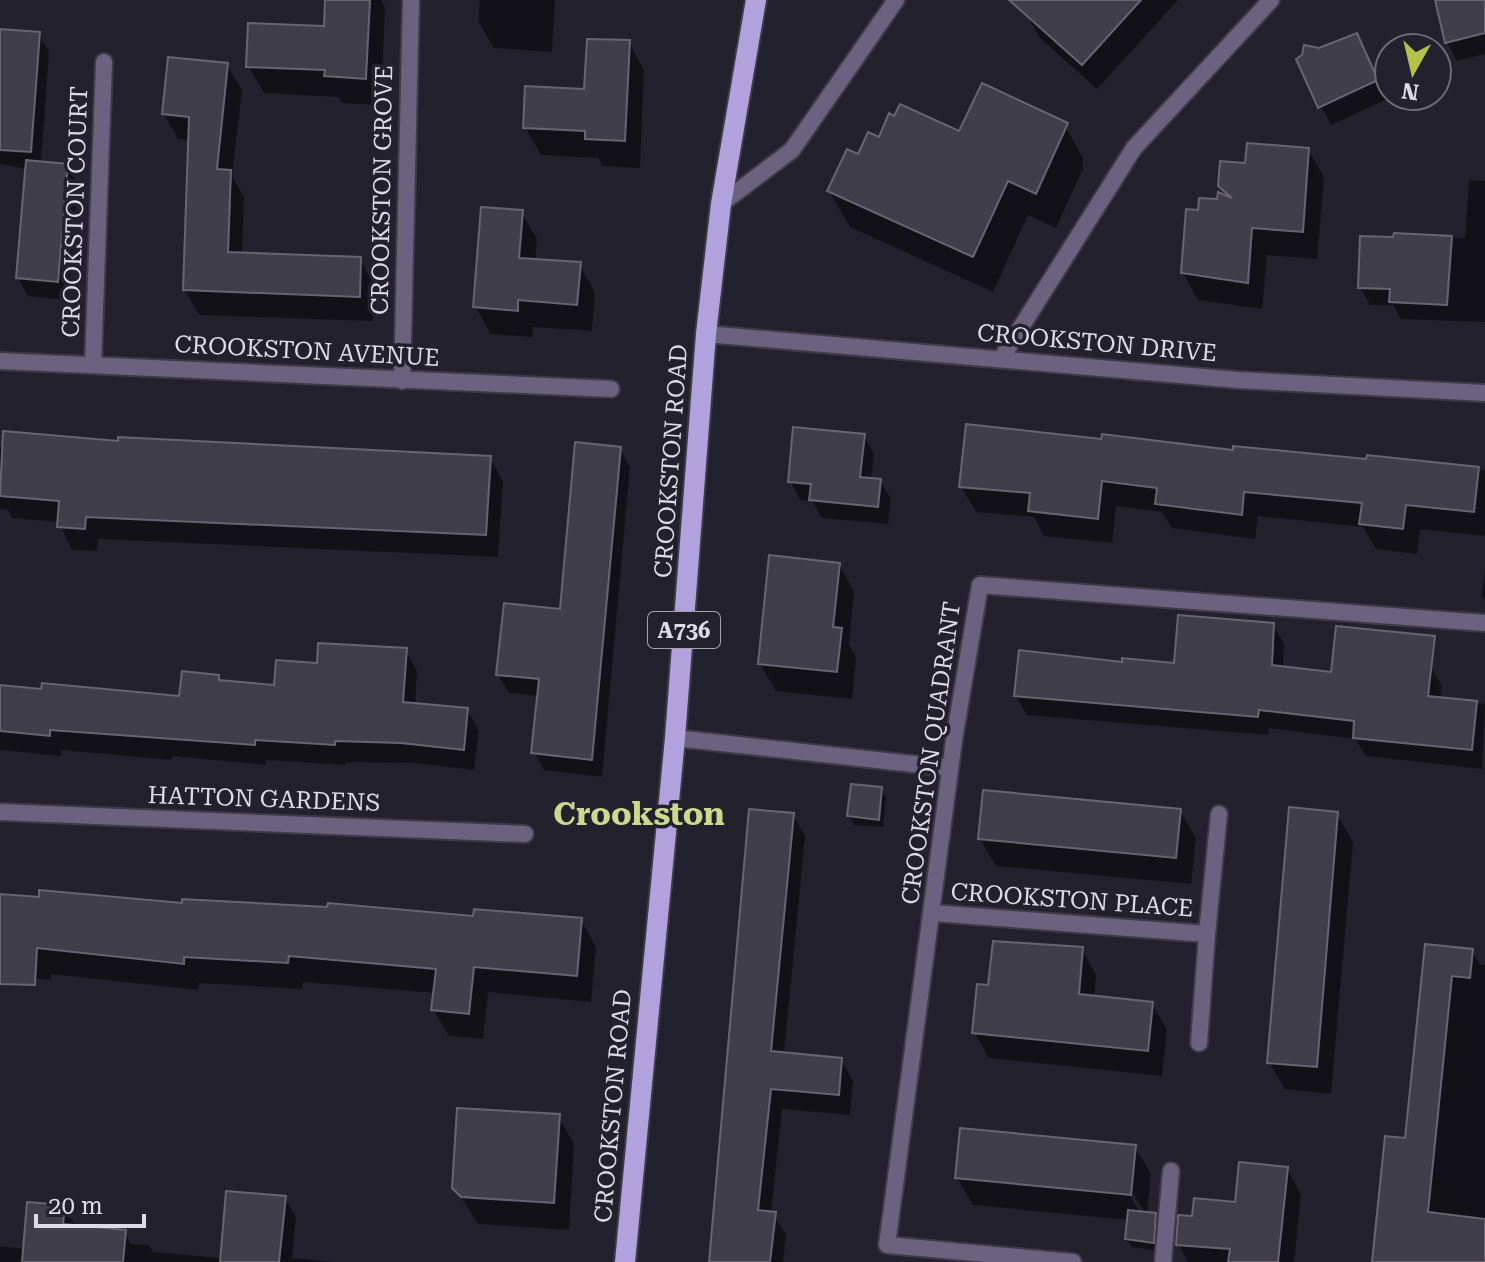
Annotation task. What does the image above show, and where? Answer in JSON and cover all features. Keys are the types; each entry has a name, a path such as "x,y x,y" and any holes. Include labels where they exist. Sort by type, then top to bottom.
{"main road":[{"name":"CROOKSTON ROAD","path":"625,1262 675,738 706,334 721,204 756,0"}],"street":[{"name":"CROOKSTON GROVE","path":"402,381 411,0"},
{"path":"721,204 792,150 896,0"},
{"path":"1001,359 1134,148 1271,0"},
{"name":"CROOKSTON COURT","path":"93,364 104,62"},
{"name":"CROOKSTON DRIVE","path":"706,334 1238,380 1485,393"},
{"name":"CROOKSTON AVENUE","path":"0,361 611,389"},
{"name":"CROOKSTON QUADRANT","path":"1073,1262 887,1245 950,768 980,585 1485,623"},
{"path":"675,738 950,768"},
{"name":"HATTON GARDENS","path":"0,812 525,834"},
{"name":"CROOKSTON PLACE","path":"1199,1043 1219,814"},
{"name":"CROOKSTON PLACE","path":"933,913 1207,934"},
{"path":"1163,1262 1171,1171"}],"building":[{"path":"325,0 370,0 366,79 324,76 325,70 246,67 248,23 324,26"},
{"path":"1009,0 1141,0 1082,65"},
{"path":"1435,0 1485,0 1485,33 1453,41 1453,32 1442,32"},
{"path":"0,29 40,32 31,152 0,150"},
{"path":"1357,33 1373,69 1373,82 1318,108 1296,59 1302,55 1304,45 1319,48"},
{"path":"587,39 630,40 625,141 585,139 585,131 523,128 525,86 584,89"},
{"path":"168,57 228,63 217,169 231,170 228,252 361,257 360,297 183,290 189,117 162,114"},
{"path":"982,83 1068,123 1036,194 1008,181 973,257 827,191 847,149 858,154 868,132 879,137 889,113 894,116 900,104 959,131"},
{"path":"1247,143 1309,148 1303,232 1252,228 1248,283 1181,273 1186,209 1198,210 1199,198 1217,199 1218,192 1232,198 1218,186 1220,161 1245,163"},
{"path":"26,160 68,164 58,282 16,278"},
{"path":"481,207 523,210 519,258 581,262 577,305 518,300 518,311 473,307"},
{"path":"1394,233 1452,236 1447,305 1389,302 1390,289 1358,288 1360,236 1393,237"},
{"path":"966,424 1101,439 1102,434 1233,450 1233,446 1366,459 1367,455 1479,467 1474,512 1406,505 1403,529 1359,524 1362,503 1244,492 1242,515 1155,504 1157,488 1102,481 1098,519 1028,511 1030,493 959,487"},
{"path":"793,427 865,434 860,477 881,479 878,507 809,500 811,484 788,482"},
{"path":"3,431 118,441 118,437 491,456 486,535 86,517 85,529 57,527 59,501 0,496"},
{"path":"575,442 621,447 592,760 531,753 539,679 496,675 504,603 560,609"},
{"path":"769,555 840,563 833,627 842,628 837,672 758,664"},
{"path":"1178,615 1274,623 1272,665 1331,672 1336,626 1435,636 1428,696 1477,701 1472,750 1353,738 1354,721 1259,710 1258,717 1014,696 1019,650 1122,662 1122,658 1174,663"},
{"path":"318,643 407,648 403,702 468,708 464,750 401,743 335,741 335,745 255,740 255,745 50,730 50,736 0,731 0,685 41,689 42,683 179,696 182,671 219,675 219,680 274,685 276,660 317,663"},
{"path":"851,784 882,787 879,820 847,816"},
{"path":"983,790 1181,809 1176,858 978,839"},
{"path":"1289,807 1338,812 1317,1067 1267,1063"},
{"path":"749,809 794,813 771,1051 842,1058 839,1095 771,1089 758,1210 776,1212 770,1262 709,1262"},
{"path":"39,890 182,903 182,899 327,907 328,903 473,916 474,909 582,918 577,976 474,967 469,1014 431,1010 436,969 289,956 288,963 184,957 184,964 37,948 35,985 0,984 0,894 39,897"},
{"path":"993,941 1083,947 1079,994 1153,1002 1148,1051 972,1033 977,984 988,985"},
{"path":"1425,944 1473,949 1470,978 1452,976 1428,1212 1485,1219 1485,1262 1372,1262 1385,1136 1405,1138"},
{"path":"457,1108 560,1114 554,1203 461,1197 452,1188"},
{"path":"960,1128 1136,1145 1131,1195 955,1178"},
{"path":"1239,1162 1288,1167 1278,1262 1228,1262 1230,1249 1176,1245 1178,1215 1192,1216 1194,1198 1235,1202"},
{"path":"226,1191 286,1196 279,1262 220,1262"},
{"path":"27,1202 65,1205 63,1224 126,1230 123,1262 22,1262"},
{"path":"1128,1210 1156,1213 1154,1243 1125,1239"}],"district":[{"name":"Crookston","path":"639,814"}]}
